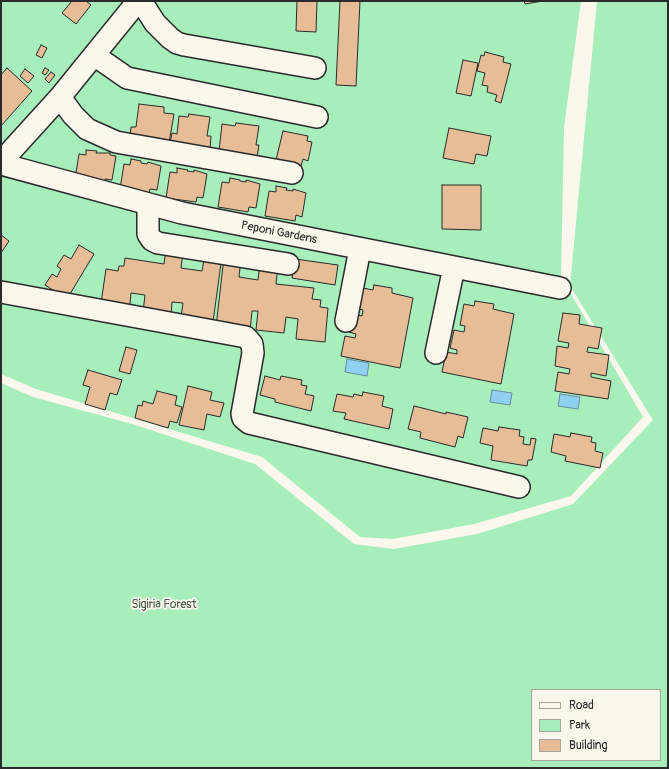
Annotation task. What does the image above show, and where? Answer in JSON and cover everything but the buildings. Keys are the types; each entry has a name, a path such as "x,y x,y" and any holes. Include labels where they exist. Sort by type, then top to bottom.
{"street":[{"name":"Peponi Gardens","path":"138,1 60,97 1,163 148,205 182,213 560,288"},
{"path":"141,1 155,23 177,43 315,68"},
{"path":"94,55 127,78 317,117"},
{"path":"60,97 73,115 87,129 116,142 292,173"},
{"path":"148,205 148,234 152,240 158,243 288,264"},
{"path":"346,321 360,249"},
{"path":"436,353 454,267"},
{"path":"1,292 246,337 252,344 253,353 242,414 243,418 249,423 519,487"}],"green space":[{"path":"1,1 581,1 564,127 561,277 643,417 571,496 474,524 393,539 360,537 262,457 36,389 1,374"},
{"name":"Sigiria Forest","path":"597,1 668,1 668,768 1,768 1,383 33,397 132,424 255,464 354,544 394,549 477,534 573,504 653,420 570,286"}],"water":[{"path":"347,359 369,363 367,376 345,372"},
{"path":"492,390 512,393 510,405 490,402"},
{"path":"560,394 580,397 578,409 558,406"}]}
